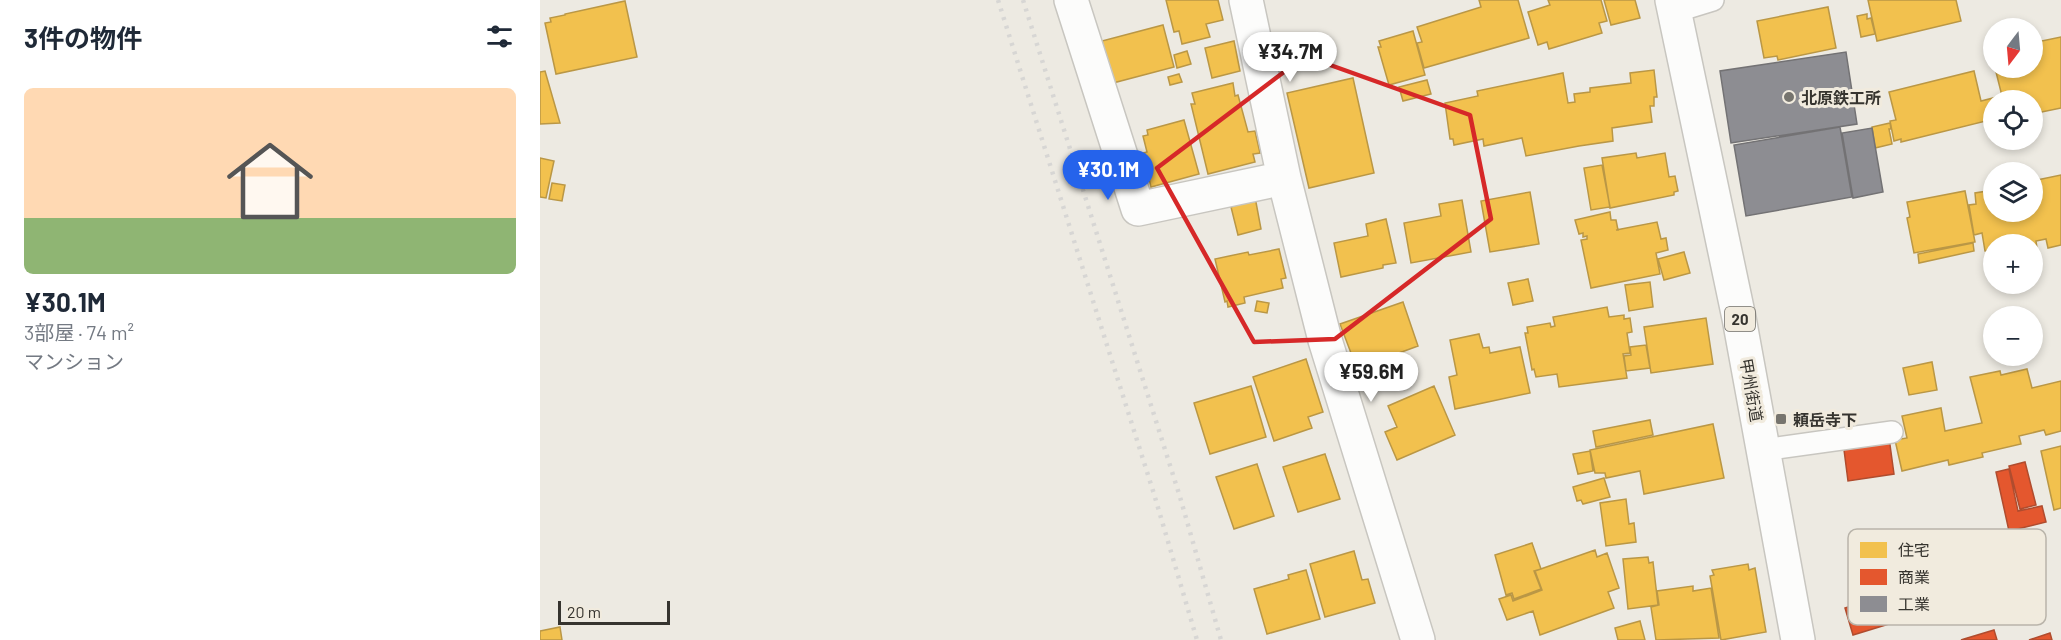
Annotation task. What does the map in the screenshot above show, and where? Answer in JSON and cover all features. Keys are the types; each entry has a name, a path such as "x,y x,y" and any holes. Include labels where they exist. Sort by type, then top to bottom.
{"main road":[{"path":"1071,0 1138,209 1284,178"},
{"path":"1246,0 1284,178 1325,340 1418,640"},
{"name":"甲州街道","path":"1673,6 1739,318 1798,640"}],"lane":[{"path":"1673,6 1713,0"},
{"path":"1763,450 1892,432"}],"highlighted area":[{"path":"1305,56 1470,115 1491,219 1335,339 1254,342 1157,168"}],"building: 住宅":[{"path":"1166,0 1218,0 1223,20 1206,24 1210,37 1182,44 1179,31 1174,32"},
{"path":"1479,0 1518,0 1529,38 1424,68 1417,43 1422,42 1417,27 1481,7"},
{"path":"1548,0 1601,0 1607,21 1599,23 1602,33 1549,49 1547,42 1538,45 1528,12 1550,5"},
{"path":"1604,0 1635,0 1640,18 1611,25"},
{"path":"1868,0 1956,0 1961,21 1877,41"},
{"path":"625,1 637,57 556,74 545,23 551,22 550,18"},
{"path":"1828,7 1836,48 1778,60 1777,56 1764,58 1757,21"},
{"path":"1867,14 1867,19 1871,18 1875,34 1861,37 1857,16"},
{"path":"1163,25 1174,67 1113,83 1102,41"},
{"path":"1413,31 1425,75 1389,85 1378,47 1381,47 1379,41"},
{"path":"2061,37 2061,108 2043,112 2043,90 2000,90 1998,78 2043,78 2043,41"},
{"path":"1234,41 1240,71 1212,78 1205,48"},
{"path":"1187,51 1191,64 1177,68 1174,55"},
{"path":"1654,70 1657,97 1654,97 1654,106 1650,106 1652,122 1612,128 1613,141 1526,156 1522,138 1484,146 1483,139 1454,145 1453,139 1450,139 1445,103 1478,96 1477,91 1563,73 1568,103 1575,102 1574,94 1590,92 1590,88 1631,83 1630,73"},
{"path":"545,71 560,123 540,124 540,72"},
{"path":"1974,71 1981,101 1983,100 1983,122 1901,142 1901,139 1894,141 1890,121 1896,120 1889,92"},
{"path":"1179,74 1182,82 1170,85 1168,77"},
{"path":"1353,78 1374,173 1309,188 1287,93"},
{"path":"1427,80 1431,94 1403,101 1399,87"},
{"path":"1233,83 1235,96 1238,95 1248,132 1255,131 1260,153 1253,154 1255,162 1208,174 1191,104 1195,104 1192,93"},
{"path":"1184,120 1199,174 1151,187 1143,153 1147,152 1143,136 1148,135 1147,130"},
{"path":"1890,123 1892,144 1875,148 1872,127"},
{"path":"1636,153 1637,158 1665,153 1669,177 1675,176 1678,191 1674,192 1674,195 1610,208 1602,158"},
{"path":"540,158 554,161 546,198 540,197"},
{"path":"1602,165 1610,207 1591,210 1584,168"},
{"path":"2061,175 2061,245 2048,248 2046,239 2043,240 2043,234 1983,234 1983,239 1982,233 1974,235 1969,205 1976,204 1975,193 1983,192 1983,222 2043,222 2043,179"},
{"path":"552,183 565,185 562,201 549,199"},
{"path":"1965,191 1975,242 1914,253 1907,218 1910,217 1907,202"},
{"path":"1530,192 1539,244 1490,252 1481,201"},
{"path":"1255,197 1261,229 1238,235 1231,207"},
{"path":"1462,200 1471,252 1411,263 1404,223 1441,216 1439,204"},
{"path":"1610,212 1611,220 1616,220 1618,230 1657,222 1661,239 1666,238 1668,250 1656,253 1660,274 1591,288 1581,240 1587,239 1587,236 1583,237 1583,233 1579,234 1575,220"},
{"path":"1386,219 1396,263 1341,277 1334,243 1368,236 1366,224"},
{"path":"1973,243 1974,251 1919,263 1918,254"},
{"path":"1279,249 1286,278 1281,279 1283,288 1244,297 1245,303 1228,307 1215,259 1248,252 1249,255"},
{"path":"1684,252 1690,273 1664,280 1658,259"},
{"path":"1528,279 1533,301 1513,305 1508,283"},
{"path":"1650,282 1653,307 1629,311 1625,285"},
{"path":"1257,301 1269,303 1267,313 1255,311"},
{"path":"1403,302 1418,346 1359,364 1354,361 1340,324"},
{"path":"1607,307 1609,317 1624,315 1624,319 1630,318 1632,332 1627,333 1630,353 1623,354 1627,378 1559,387 1557,374 1536,377 1534,369 1532,370 1525,333 1528,333 1527,327 1550,323 1551,327 1555,326 1553,317"},
{"path":"1706,318 1713,364 1651,373 1644,327"},
{"path":"1479,334 1483,348 1489,347 1490,353 1520,347 1530,393 1455,409 1449,377 1457,375 1450,340"},
{"path":"1646,345 1650,368 1626,371 1624,356 1631,355 1630,347"},
{"path":"1306,359 1323,412 1308,417 1312,428 1274,441 1253,377"},
{"path":"1932,362 1937,390 1909,395 1903,368"},
{"path":"2027,369 2032,388 2061,381 2061,431 2046,435 2044,430 2019,436 2021,444 1982,453 1983,457 1949,465 1948,460 1902,471 1895,440 1907,438 1902,416 1941,408 1945,431 1982,423 1970,377 2000,371 2001,375"},
{"path":"1251,386 1266,437 1210,454 1194,403"},
{"path":"1434,386 1455,435 1397,460 1385,432 1397,427 1388,406"},
{"path":"1650,420 1653,435 1596,447 1593,431"},
{"path":"1713,424 1724,478 1644,494 1640,471 1606,478 1605,473 1595,473 1590,450"},
{"path":"2061,446 2061,508 2054,510 2041,451"},
{"path":"1590,451 1593,471 1578,474 1573,454"},
{"path":"1325,454 1340,499 1298,512 1283,467"},
{"path":"1257,464 1274,516 1234,529 1216,477"},
{"path":"1604,478 1610,497 1583,504 1581,500 1577,501 1573,487"},
{"path":"1626,499 1629,524 1634,523 1636,542 1606,546 1600,503"},
{"path":"1532,543 1541,569 1534,571 1541,589 1514,599 1512,593 1506,595 1495,555"},
{"path":"1595,550 1597,557 1607,553 1619,588 1608,592 1614,608 1540,635 1533,611 1507,620 1499,599 1511,595 1513,601 1542,590 1535,571"},
{"path":"1354,551 1362,580 1368,579 1375,603 1325,617 1310,564"},
{"path":"1648,557 1649,563 1653,562 1658,605 1628,609 1623,559"},
{"path":"1748,564 1749,570 1755,568 1766,632 1721,640 1710,576 1714,575 1712,570"},
{"path":"1306,570 1320,619 1267,634 1254,589 1289,579 1288,575"},
{"path":"1693,586 1693,591 1711,588 1719,638 1656,640 1651,607 1659,605 1657,591"},
{"path":"1640,621 1645,640 1618,640 1615,628"},
{"path":"560,627 562,640 540,640 540,631"}],"building: 商業":[{"path":"1887,423 1894,474 1848,481 1842,434"},
{"path":"2025,462 2036,505 2020,509 2009,466"},
{"path":"2009,469 2018,511 2042,506 2046,522 2009,529 1996,472"},
{"path":"1850,625 1886,625 1853,635"},
{"path":"1994,630 1997,640 1961,640 1964,639"},
{"path":"2050,633 2052,640 2029,640"}],"building: 工業":[{"name":"北原鉄工所","path":"1846,52 1857,124 1731,143 1720,71"},
{"path":"1840,127 1852,197 1746,216 1734,145"},
{"path":"1872,128 1883,192 1853,198 1842,133"}],"railway":[{"path":"998,0 1154,494 1197,640"},
{"path":"1023,0 1180,497 1221,640"}],"place":[{"name":"北原鉄工所","path":"1789,97"},
{"name":"頼岳寺下","path":"1781,419"}]}
